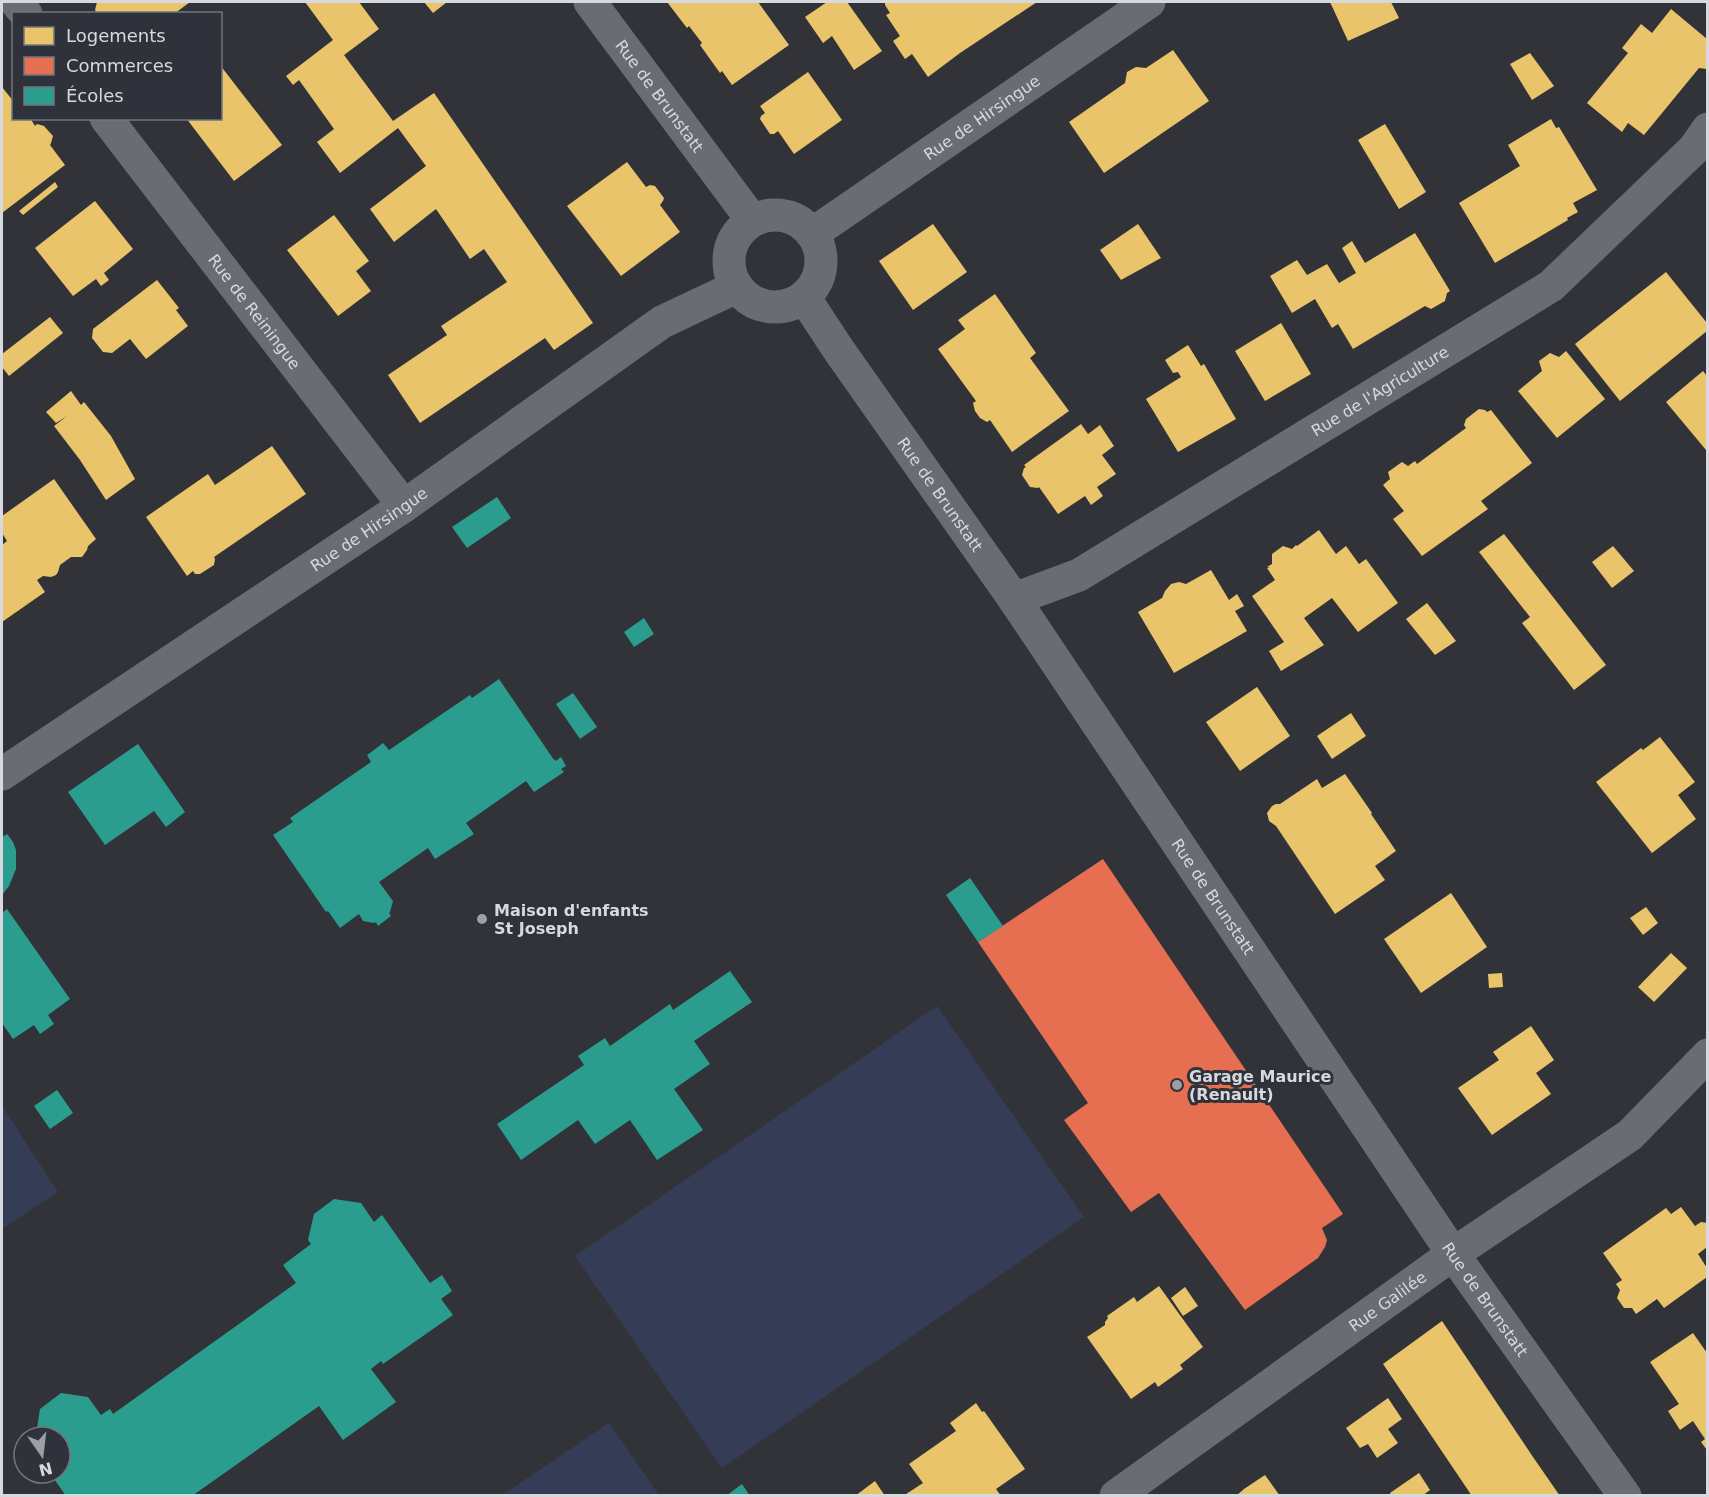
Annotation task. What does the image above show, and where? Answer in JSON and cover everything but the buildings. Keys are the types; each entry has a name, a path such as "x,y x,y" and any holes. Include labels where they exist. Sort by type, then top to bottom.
{"street":[{"name":"Rue de Brunstatt","path":"590,2 752,220"},
{"name":"Rue de Hirsingue","path":"813,234 1149,2"},
{"name":"Rue de Reiningue","path":"108,120 404,506"},
{"name":"Rue de l'Agriculture","path":"1014,599 1079,575 1551,286 1694,148 1707,129"},
{"path":"778,214 803,224 813,234 819,246 821,260 819,274 804,297 776,308 760,305 747,299 736,287 730,273 728,258 732,243 740,230 752,220 765,215 778,214"},
{"name":"Rue de Hirsingue","path":"2,774 404,506 662,322 736,287"},
{"name":"Rue de Brunstatt","path":"804,297 1014,599 1453,1254 1624,1496"},
{"name":"Rue Galilée","path":"1116,1496 1453,1254 1630,1135 1707,1055"}],"shaded area":[{"path":"937,1006 1084,1217 722,1468 575,1256"},
{"path":"2,1106 58,1192 2,1229"},
{"path":"609,1423 659,1495 502,1495"}],"place":[{"name":"Maison d'enfants St Joseph","path":"482,919"},
{"name":"Garage Maurice (Renault)","path":"1177,1085"}]}
